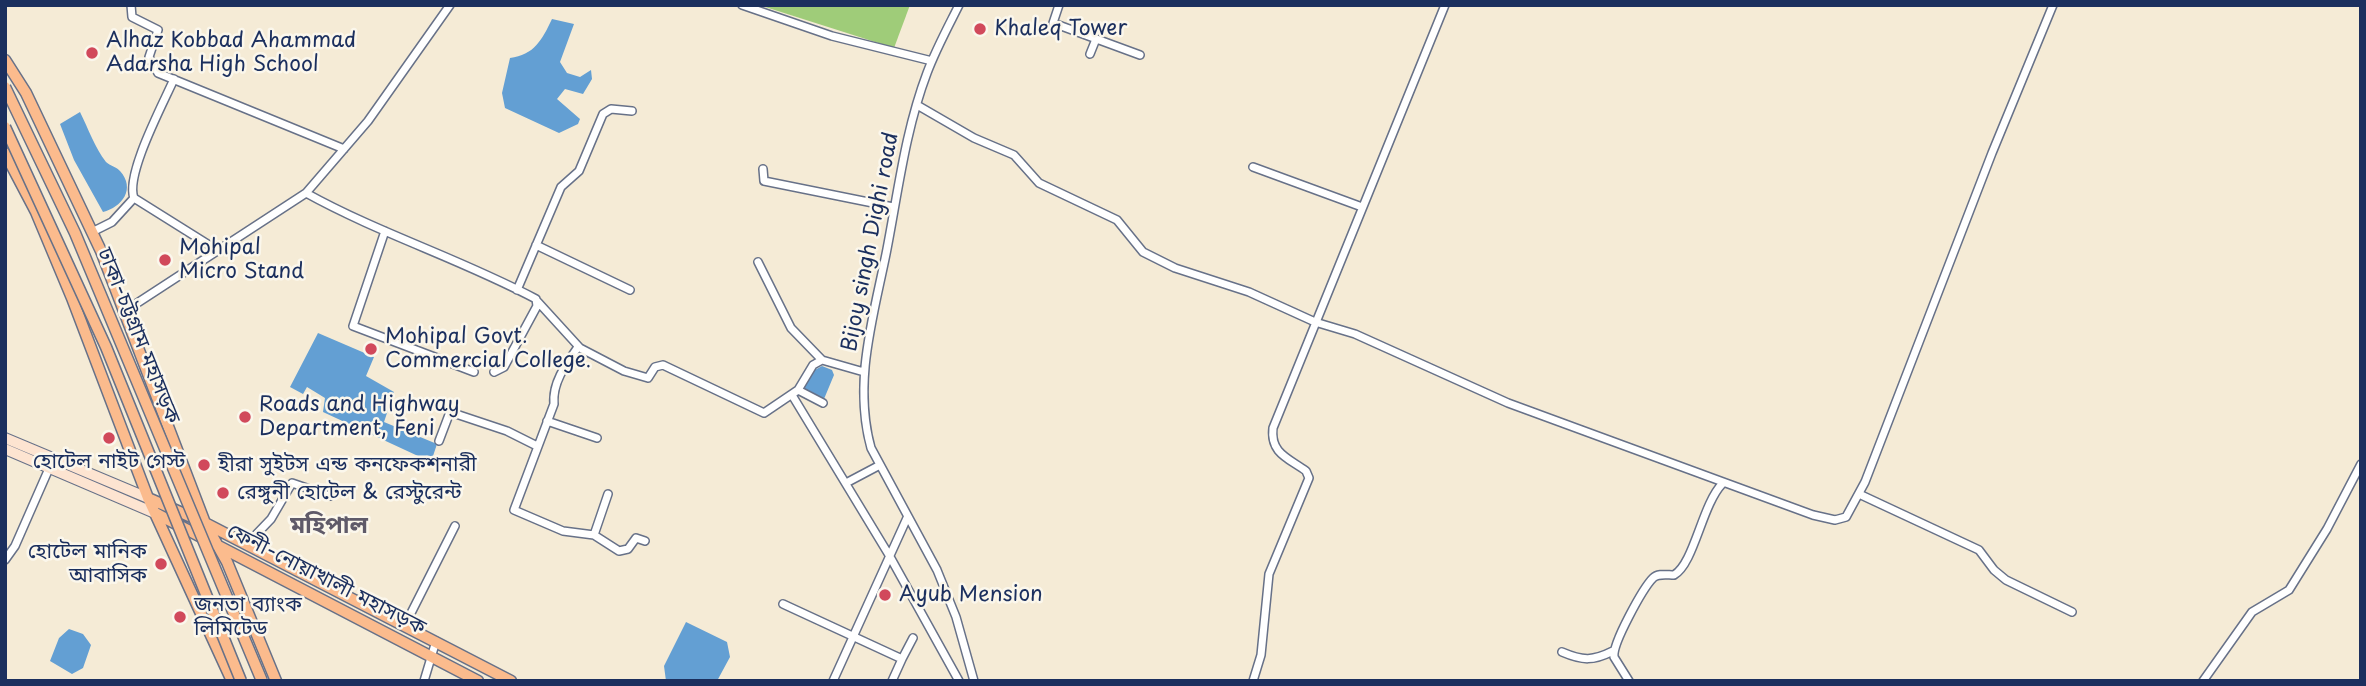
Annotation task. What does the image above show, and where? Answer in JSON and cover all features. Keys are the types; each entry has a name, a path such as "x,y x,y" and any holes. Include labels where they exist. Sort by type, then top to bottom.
{"highway":[{"path":"5,60 26,93 92,232 125,311 205,523 227,562 276,681"},
{"name":"ঢাকা-চট্টগ্রাম মহাসড়ক","path":"5,87 75,233 262,681"},
{"name":"ঢাকা-চট্টগ্রাম মহাসড়ক","path":"5,127 106,347 241,681"},
{"path":"5,153 36,212 72,298 148,498 232,681"},
{"name":"ফেনী-নোয়াখালী মহাসড়ক","path":"148,498 247,544 510,681"},
{"name":"ফেনী-নোয়াখালী মহাসড়ক","path":"157,514 478,681"}],"main road":[{"path":"5,438 157,514"},
{"path":"5,449 148,498"}],"street":[{"path":"131,5 132,17 158,30 149,57 155,69 344,149"},
{"path":"125,311 306,193 368,121 450,5"},
{"path":"742,5 832,36 932,61"},
{"name":"Bijoy singh Dighi road","path":"959,5 932,61 918,105 893,207 865,350 864,372 866,429 907,518 937,570 956,617 974,681"},
{"path":"1059,5 1053,23 1140,55"},
{"path":"1253,681 1261,655 1269,574 1309,478 1307,471 1279,453 1272,441 1273,428 1445,5"},
{"path":"918,105 974,138 1014,155 1039,183 1118,220 1143,252 1175,268 1249,292 1315,321 1355,334 1508,403 1722,484 1835,520 1846,517 1859,494 2053,5"},
{"path":"1090,54 1096,39"},
{"path":"174,79 131,188 134,198 217,250"},
{"path":"517,290 561,187 579,171 603,114 611,109 632,111"},
{"path":"1253,167 1362,207"},
{"path":"763,169 764,181 893,207"},
{"path":"306,193 355,220 430,248 517,290 538,302 580,348 624,371 648,378 655,367 663,365 764,414 795,392 813,365 822,360"},
{"path":"92,232 112,222 134,198"},
{"path":"385,231 353,326 474,372"},
{"path":"536,246 630,290"},
{"path":"758,262 791,328 822,360 864,372"},
{"path":"494,373 504,367 538,302"},
{"path":"580,348 569,357 553,390 554,404 514,510 563,531 594,535 619,551 628,549 636,538 645,541"},
{"path":"795,392 823,403"},
{"path":"795,392 959,681"},
{"path":"439,441 450,412 507,431 537,446"},
{"path":"547,421 597,438"},
{"path":"5,560 15,546 52,463"},
{"path":"846,483 880,464"},
{"path":"2203,681 2252,612 2290,590 2327,529 2361,464"},
{"path":"247,544 271,519 292,483 330,496"},
{"path":"1562,652 1581,660 1592,660 1613,651 1651,580 1662,574 1674,575 1686,565 1698,527 1722,484"},
{"path":"594,535 608,494"},
{"path":"1859,494 1979,550 1994,570 2006,580 2072,612"},
{"path":"833,681 907,518"},
{"path":"405,625 455,526"},
{"path":"783,604 902,659"},
{"path":"892,681 913,638"},
{"path":"424,681 430,655 437,641"},
{"path":"1613,651 1629,681"}],"green space":[{"path":"759,5 910,5 894,48"}],"water":[{"path":"552,19 574,24 560,62 567,73 580,77 591,70 592,79 583,94 565,89 557,99 580,119 578,124 559,133 505,108 502,93 510,58 531,50 545,34"},
{"path":"80,112 102,156 120,171 127,184 127,191 121,202 103,212 74,160 60,124"},
{"path":"318,333 374,357 366,376 394,392 384,422 437,444 431,462 323,412 325,398 307,387 303,394 290,387"},
{"path":"822,366 832,370 834,375 824,399 803,388 813,371"},
{"path":"686,622 727,642 730,657 717,681 666,681 664,666"},
{"path":"69,629 83,634 91,645 83,668 72,674 50,661 59,638"}],"place":[{"name":"Khaleq Tower","path":"980,29"},
{"name":"Alhaz Kobbad Ahammad Adarsha High School","path":"92,53"},
{"name":"Mohipal Micro Stand","path":"165,260"},
{"name":"Mohipal Govt. Commercial College.","path":"371,349"},
{"name":"Roads and Highway Department, Feni","path":"245,417"},
{"name":"হোটেল নাইট গেস্ট","path":"109,438"},
{"name":"হীরা সুইটস এন্ড কনফেকশনারী","path":"204,465"},
{"name":"রেঙ্গুনী হোটেল & রেস্টুরেন্ট","path":"223,493"},
{"name":"হোটেল মানিক আবাসিক","path":"161,564"},
{"name":"Ayub Mension","path":"885,595"},
{"name":"জনতা ব্যাংক লিমিটেড","path":"180,617"}],"district":[{"name":"মহিপাল","path":"329,526"}]}
